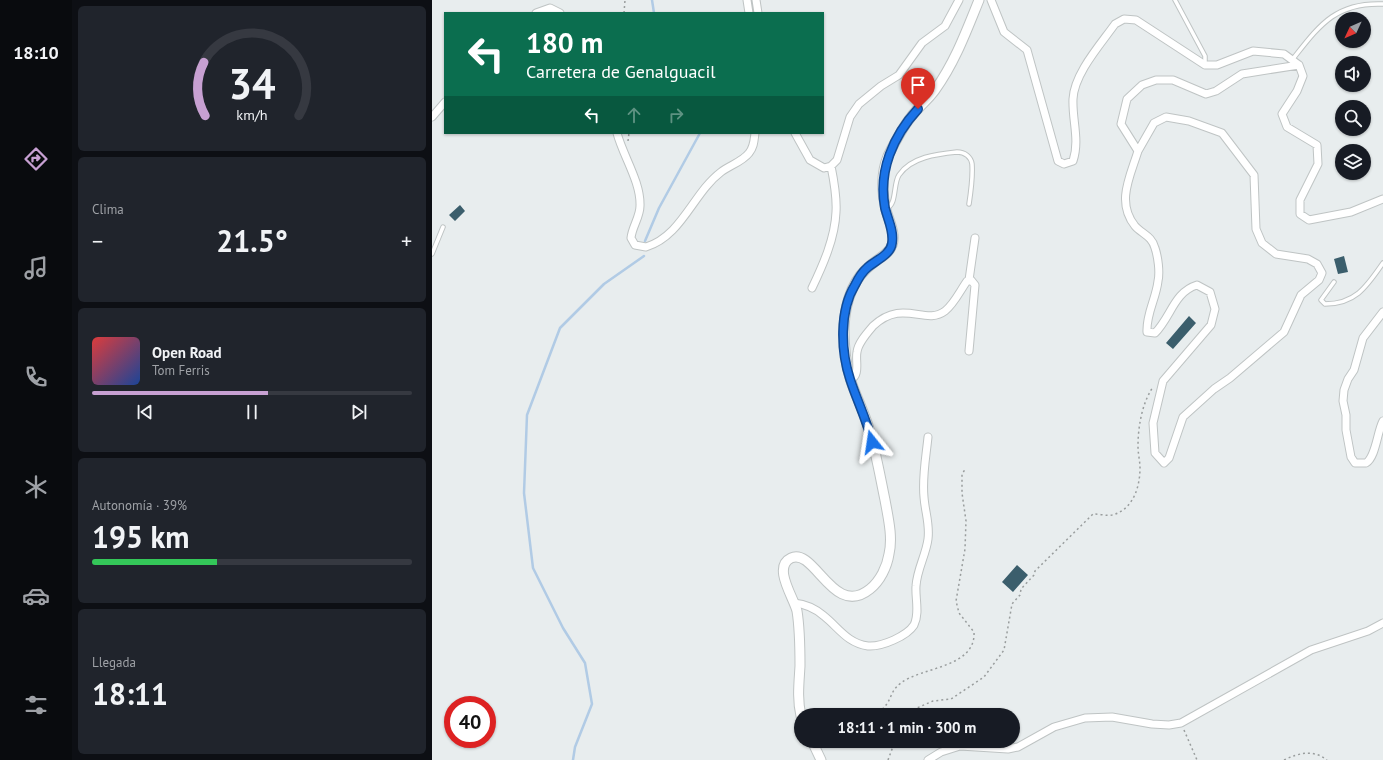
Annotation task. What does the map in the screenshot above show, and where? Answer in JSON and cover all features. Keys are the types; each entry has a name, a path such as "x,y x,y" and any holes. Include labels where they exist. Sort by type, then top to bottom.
{"street":[{"path":"747,0 749,12"},
{"path":"756,0 758,12"},
{"path":"796,134 810,160 824,168 831,166 837,160 847,124 859,104 881,86 899,75 922,42 945,26 960,0"},
{"path":"799,708 800,635 794,602 783,575 783,569 790,558 798,556 806,559 837,592 850,596 864,594 872,588 881,577 890,555 889,520 869,427 850,380 846,362 844,328 846,307 853,288 861,274 887,253 892,245 893,233 886,209 882,185 887,158 910,118 934,91 958,53 979,0"},
{"path":"991,0 1004,32 1027,50 1058,161 1064,164 1073,161 1077,149 1073,100 1076,82 1115,24 1124,19 1136,20 1205,65 1217,65 1252,51 1284,54 1299,65 1303,76 1297,91 1282,114 1287,127 1317,145 1318,164 1300,200 1300,214 1309,220 1351,212 1383,200"},
{"path":"539,12 550,8 558,12"},
{"path":"1138,151 1121,124 1127,99 1142,85 1156,80 1172,80 1206,94 1216,92 1242,74 1299,65"},
{"path":"432,117 444,103"},
{"path":"1166,117 1189,121 1222,133 1254,175 1256,229 1262,243 1276,254 1308,259 1317,264 1322,273 1319,280 1301,295 1284,332 1230,378 1214,388 1183,416 1169,458 1164,463 1155,452 1154,423 1163,381 1211,325 1214,309 1210,292 1197,285 1188,288 1181,293 1160,328 1155,333 1147,332 1150,310 1158,281 1155,248 1151,238 1135,226 1128,212 1124,196 1138,151 1154,123 1166,117"},
{"path":"617,134 640,200 640,208 631,238 635,245 646,248 671,231 721,172 748,155 754,146 755,134"},
{"path":"812,288 822,266 836,212 831,166"},
{"path":"850,380 856,373 857,351 862,339 873,326 884,317 896,312 928,316 940,314 949,306 969,280 975,238"},
{"path":"969,280 973,281 975,285 972,301 969,351"},
{"path":"1383,312 1363,338 1354,370 1348,379 1344,390 1343,401 1346,415 1346,430 1350,457 1355,462 1366,464 1372,458 1379,429 1383,421"},
{"path":"794,602 807,606 823,615 842,635 869,646 884,643 910,630 917,616 916,585 918,569 928,540 929,527 924,498 928,437"},
{"path":"928,760 942,752 960,746 1008,749 1018,747 1054,727 1085,718 1112,717 1152,724 1169,725 1181,723 1310,650 1368,631 1383,623"},
{"path":"815,748 821,760"}],"lane":[{"path":"1175,0 1206,56 1205,65"},
{"path":"1292,60 1326,20 1338,12 1370,3 1383,4"},
{"path":"886,209 892,204 896,182 899,175 908,167 917,160 959,152 967,155 972,162 972,185 969,204"},
{"path":"432,254 443,227"},
{"path":"1334,282 1321,300 1325,304 1334,304 1350,300 1361,293 1383,263"}],"path":[{"path":"624,12 625,0"},
{"path":"917,708 934,701 951,699 984,677 1004,650 1012,604 1035,571 1094,514 1112,515 1126,507 1135,497 1140,468 1138,447 1141,420 1148,394 1155,384 1163,381"},
{"path":"885,708 894,691 902,682 916,675 933,671 954,662 963,656 973,643 974,632 959,612 956,601 965,549 966,522 962,493 962,474 966,468"},
{"path":"1181,723 1197,760"},
{"path":"888,760 892,748"},
{"path":"1284,760 1307,752 1318,754 1327,760"}],"building":[{"path":"460,205 465,211 455,221 449,215"},
{"path":"1344,256 1348,272 1338,274 1334,259"},
{"path":"1189,316 1196,323 1173,349 1166,343"},
{"path":"1017,565 1028,575 1013,592 1002,582"}],"waterway":[{"path":"652,0 654,12"},
{"path":"645,241 659,208 699,134"},
{"path":"573,760 575,747 592,704 585,663 563,628 533,568 524,493 527,415 560,328 604,284 644,256"}],"route":[{"path":"872,442 869,427 850,380 846,362 844,328 846,307 853,288 861,274 873,262 887,253 892,245 893,233 886,209 882,185 887,158 910,118 918,109"}]}
